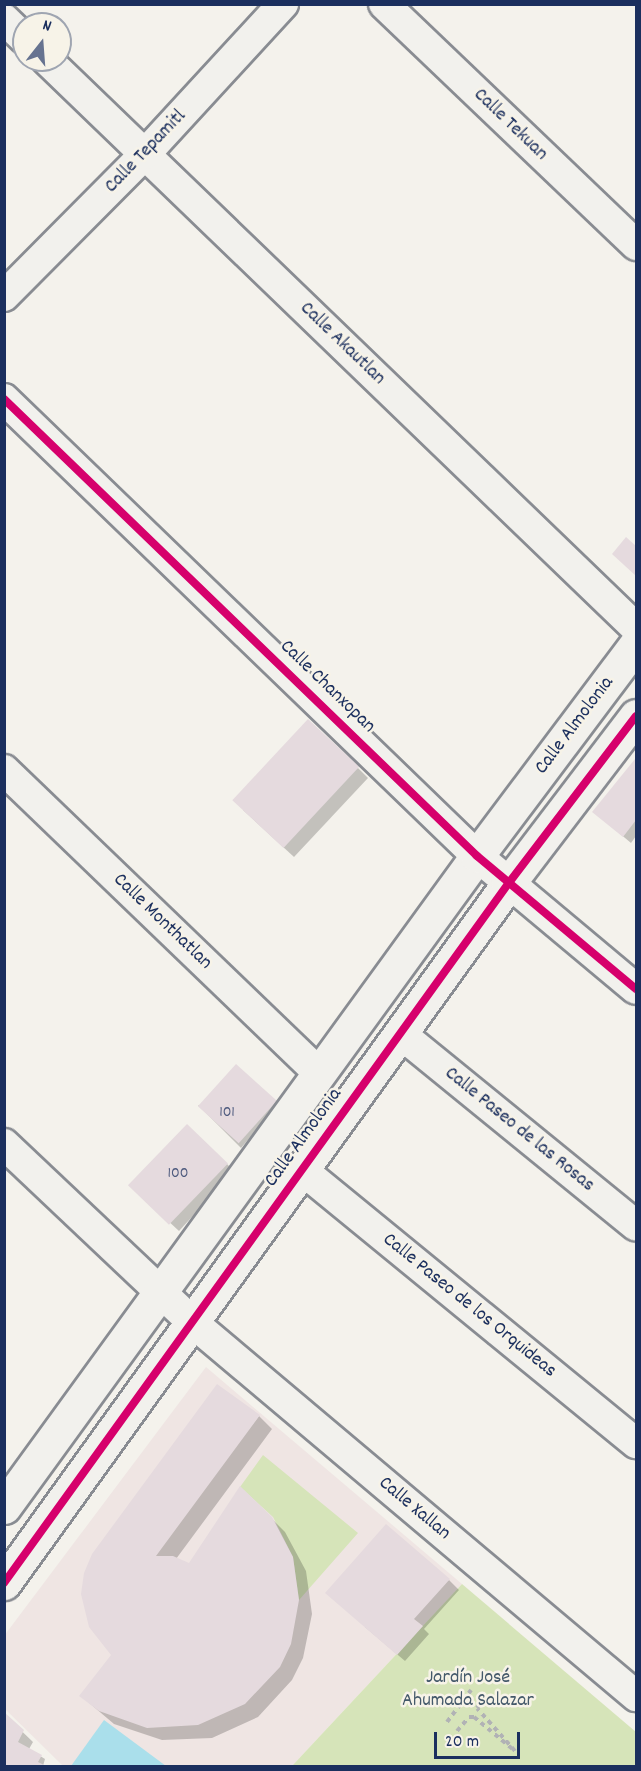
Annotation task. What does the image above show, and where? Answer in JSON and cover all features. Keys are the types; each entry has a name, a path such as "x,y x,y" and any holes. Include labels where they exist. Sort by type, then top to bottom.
{"street":[{"name":"Calle Tepamitl","path":"4,296 145,154 283,4"},
{"name":"Calle Tekuan","path":"384,4 636,245"},
{"name":"Calle Akautlan","path":"60,72 636,628"},
{"name":"Calle Chanxopan","path":"4,399 477,856 636,989"},
{"name":"Calle Almolonia","path":"4,1507 477,856 636,644"},
{"name":"Calle Almolonia","path":"4,1583 508,884 634,726"},
{"name":"Calle Monthatlan","path":"4,770 319,1073"},
{"name":"Calle Paseo de las Rosas","path":"401,1034 636,1226"},
{"path":"4,1144 160,1293"},
{"name":"Calle Paseo de los Orquideas","path":"301,1169 636,1443"},
{"name":"Calle Xallan","path":"160,1293 192,1322 633,1685"}],"path":[{"path":"447,1722 471,1690"},
{"path":"457,1731 469,1717 474,1717 515,1751 477,1708 482,1701"}],"shaded area":[{"path":"206,1367 462,1584 292,1766 63,1766 5,1709 4,1636"}],"green space":[{"path":"263,1455 358,1533 299,1600 293,1557 273,1517 240,1487"},
{"name":"Jardín José Ahumada Salazar","path":"462,1584 636,1732 636,1766 292,1766"}],"water":[{"path":"104,1720 166,1766 71,1766"}],"building":[{"path":"626,537 636,546 636,576 612,554"},
{"path":"308,719 359,767 283,848 232,800"},
{"path":"635,759 636,820 623,837 592,812"},
{"path":"236,1064 277,1101 239,1143 198,1106"},
{"path":"187,1124 228,1164 169,1225 128,1185"},
{"path":"217,1384 260,1415 156,1556 173,1556 189,1563 240,1486 272,1517 293,1557 299,1600 291,1644 280,1667 245,1704 198,1725 147,1728 99,1711 79,1696 111,1655 89,1627 81,1594 84,1573 92,1554"},
{"path":"386,1524 450,1579 414,1619 423,1626 397,1655 325,1593"},
{"path":"4,1712 24,1730 18,1742 42,1755 38,1762 46,1766 4,1766"}],"cycle path":[{"path":"4,399 477,856 636,989"},
{"path":"4,1583 508,884 636,716"}]}
